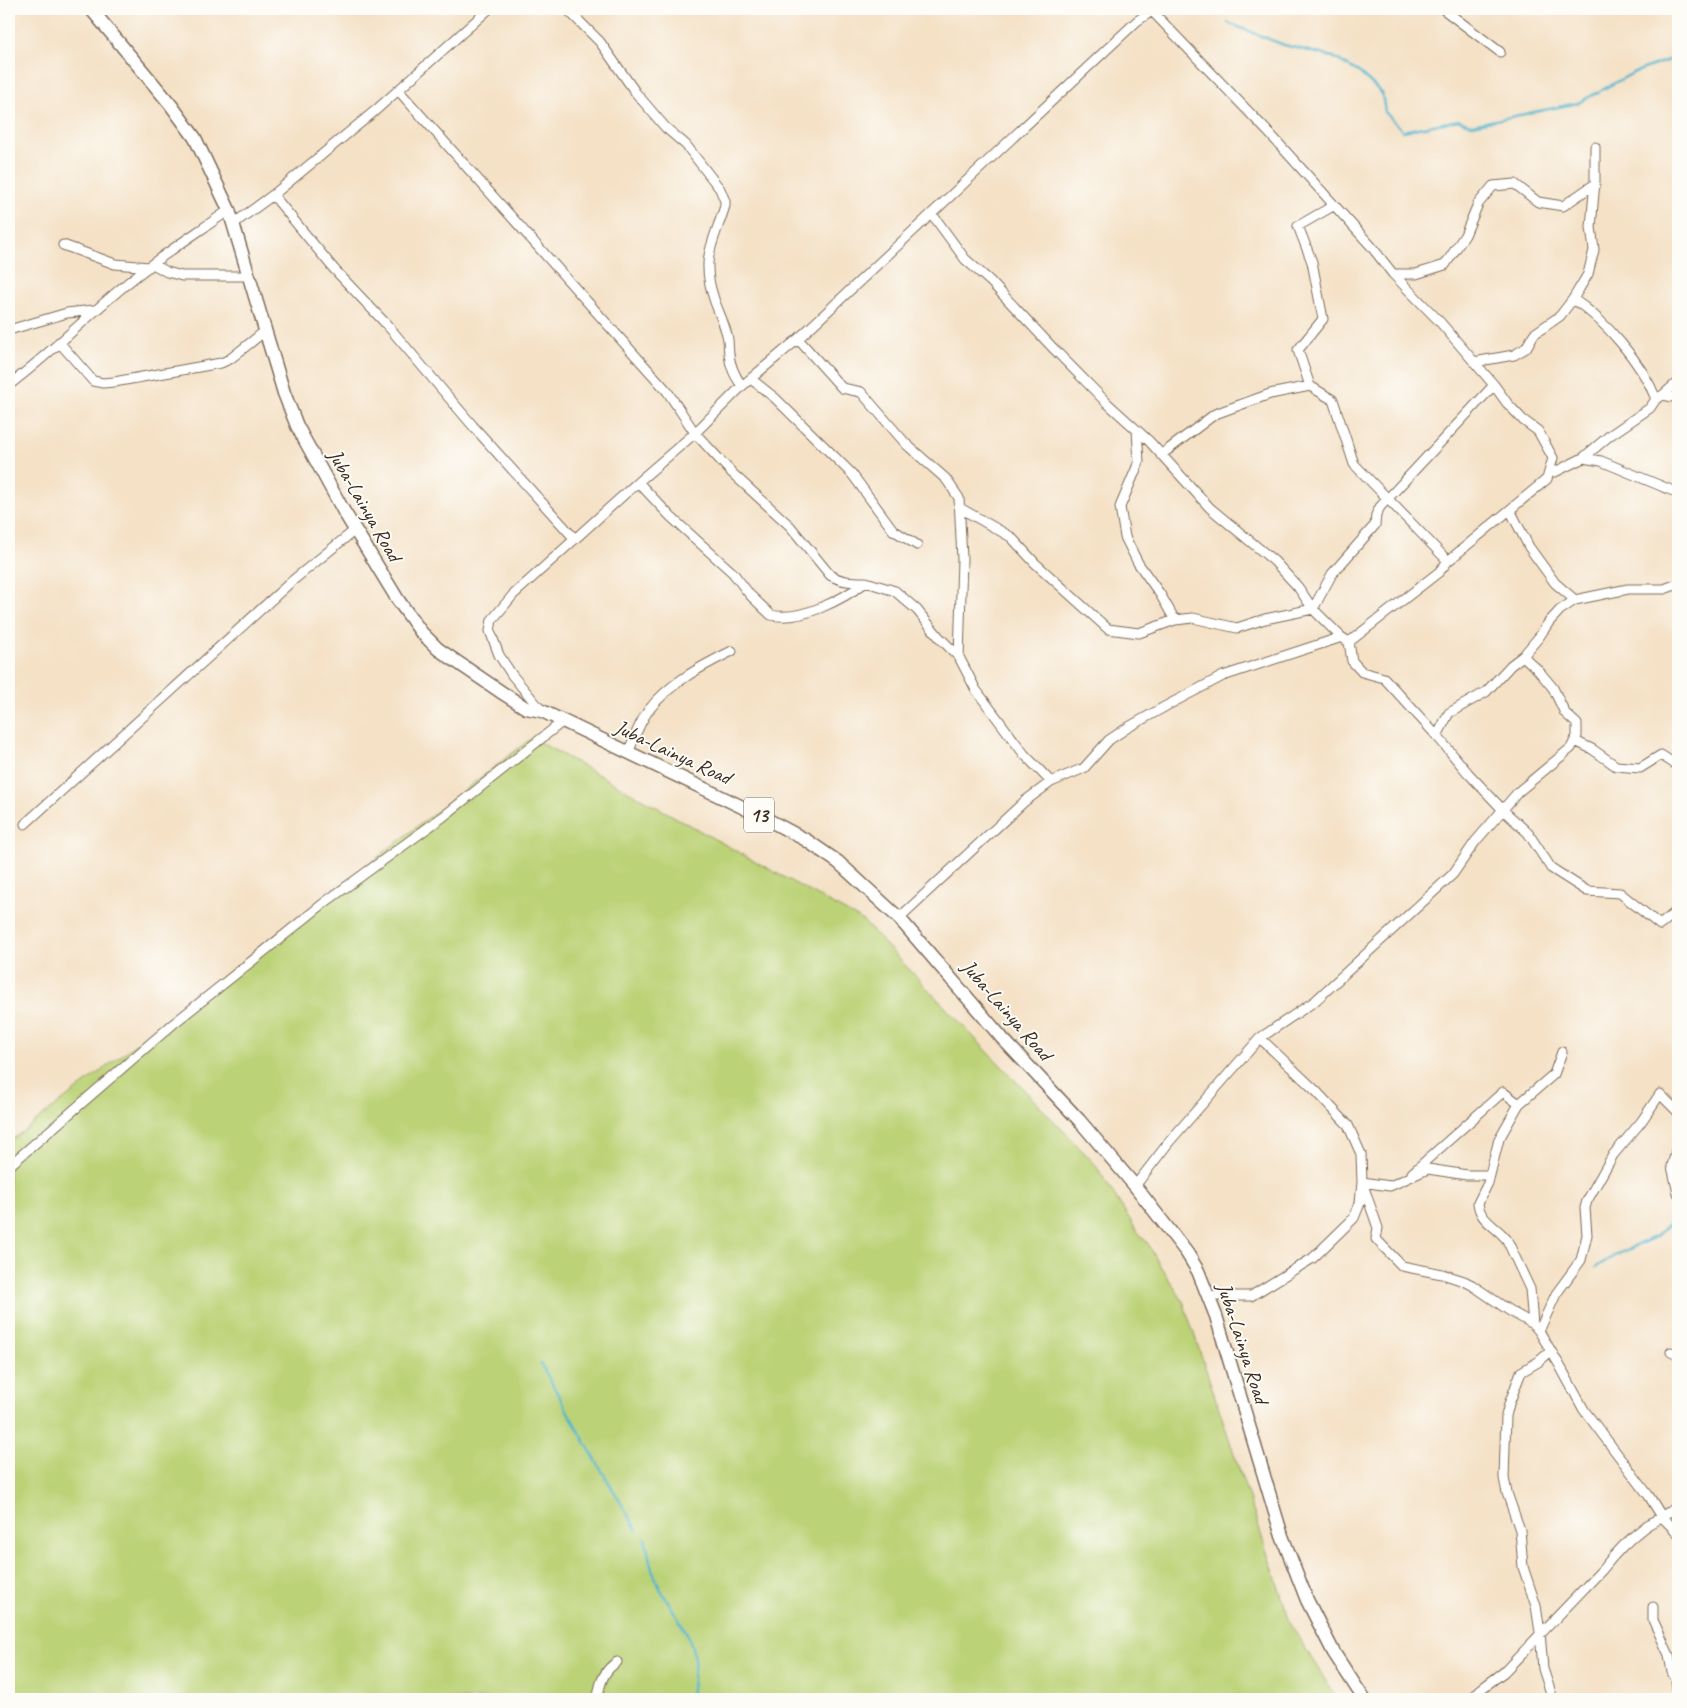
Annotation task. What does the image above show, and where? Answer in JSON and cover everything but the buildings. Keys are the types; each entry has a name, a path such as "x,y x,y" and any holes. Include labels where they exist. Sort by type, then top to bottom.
{"main road":[{"name":"Juba-Lainya Road","path":"91,9 171,105 195,138 234,224 284,393 297,426 355,530 402,607 430,643 526,708 542,711 761,816 806,840 838,862 900,918 1002,1038 1079,1120 1135,1186 1187,1253 1198,1271 1216,1316 1282,1536 1307,1600 1334,1653 1364,1699"}],"street":[{"path":"234,224 273,195 398,90 489,9"},
{"path":"567,9 600,42 636,93 665,127 686,145 720,188 725,206 708,256 707,274 714,299 725,325 731,366 742,386"},
{"path":"1442,9 1500,52"},
{"path":"542,711 512,675 499,655 490,631 492,620 513,594 574,538 695,433 742,386 798,339 1136,21 1153,10 1270,134 1371,246 1392,274 1440,322 1494,385 1507,404 1523,420 1538,431 1554,458 1547,479 1448,561 1439,572 1349,642"},
{"path":"398,90 667,391 695,433 732,473 790,526 830,575 838,580 866,582 895,591 916,610 959,657 976,690 1024,754 1051,782"},
{"path":"1474,362 1514,355 1526,348 1534,334 1560,316 1588,274 1594,250 1591,227 1595,184 1595,147"},
{"path":"1392,274 1416,274 1445,265 1464,235 1478,204 1493,186 1515,184 1538,202 1563,206 1595,184"},
{"path":"273,195 334,269 388,326 473,426 574,538"},
{"path":"1310,386 1298,350 1323,319 1312,262 1298,226 1333,206"},
{"path":"9,385 31,369 95,310 151,265 229,210"},
{"path":"932,214 965,259 990,281 1052,347 1137,430 1210,508 1274,561 1298,587 1313,609 1341,637 1349,642 1352,661 1362,672 1384,678 1468,773 1528,832 1551,868 1586,891 1620,893 1660,925 1678,910"},
{"path":"64,245 116,264 151,265 182,276 250,276"},
{"path":"1573,299 1590,310 1625,349 1659,397"},
{"path":"9,330 67,313 95,310"},
{"path":"59,342 93,381 103,383 221,363 230,359 265,331"},
{"path":"798,339 842,388 861,392 906,444 946,480 959,498 962,559 959,657"},
{"path":"751,379 775,398 846,467 892,530 917,545"},
{"path":"1550,472 1555,472 1583,458 1650,408 1659,397 1678,382"},
{"path":"1313,609 1332,574 1376,524 1376,515 1380,507 1494,385"},
{"path":"1161,455 1214,414 1270,394 1310,386 1334,400 1354,464 1448,561"},
{"path":"1659,397 1678,398"},
{"path":"1137,430 1139,462 1120,507 1125,537 1138,563 1160,594 1175,620"},
{"path":"1583,458 1601,462 1678,493"},
{"path":"638,482 671,517 733,573 750,595 771,615 789,616 828,606 847,596 866,582"},
{"path":"960,508 1011,537 1035,563 1108,629 1139,633 1175,620 1193,618 1237,628 1265,618 1313,609"},
{"path":"1510,510 1529,548 1555,583 1575,600"},
{"path":"24,824 292,581 355,530"},
{"path":"1437,736 1449,713 1486,692 1523,656 1560,610 1575,600 1628,589 1664,589 1678,584"},
{"path":"900,918 1025,801 1051,782 1084,768 1109,740 1127,728 1223,676 1339,638"},
{"path":"628,753 645,716 655,704 697,668 732,651"},
{"path":"1135,1186 1169,1142 1260,1038 1315,1000 1453,874 1475,842 1518,792 1571,748 1577,736 1577,724 1565,713 1553,688 1523,656"},
{"path":"9,1166 181,1017 324,903 444,816 562,722"},
{"path":"1575,741 1592,749 1616,766 1640,768 1662,755 1678,766"},
{"path":"1208,1296 1251,1296 1313,1258 1354,1218 1360,1203 1362,1182 1361,1154 1348,1125 1317,1092 1260,1038"},
{"path":"1536,1328 1530,1289 1516,1258 1502,1234 1487,1222 1479,1211 1478,1203 1490,1175 1499,1139 1519,1104 1554,1074 1562,1052"},
{"path":"1404,1180 1503,1092 1519,1104"},
{"path":"1536,1328 1556,1294 1581,1260 1587,1236 1586,1201 1613,1155 1641,1122 1660,1094 1678,1112"},
{"path":"1678,1144 1672,1166 1678,1193"},
{"path":"1362,1182 1390,1186 1428,1169 1467,1176 1490,1175"},
{"path":"1362,1182 1378,1228 1376,1238 1402,1266 1442,1274 1464,1281 1536,1328 1584,1410 1643,1488 1662,1517 1678,1533"},
{"path":"1551,1351 1538,1362 1521,1372 1509,1404 1506,1416 1504,1478 1507,1494 1520,1530 1523,1567 1536,1606 1544,1669 1553,1699"},
{"path":"1472,1699 1481,1689 1504,1672 1540,1632 1602,1570 1622,1546 1678,1504"},
{"path":"1653,1607 1653,1620 1669,1654 1678,1696"},
{"path":"598,1699 602,1681 608,1668 617,1662"}],"green space":[{"path":"532,738 863,921 1095,1164 1137,1231 1149,1245 1183,1301 1292,1627 1337,1699 9,1699 9,1142"}],"waterway":[{"path":"1228,23 1284,45 1333,57 1360,73 1382,93 1385,112 1403,131 1459,120 1472,125 1578,103 1633,73 1671,59 1678,54"},
{"path":"1596,1267 1616,1255 1657,1236 1671,1222 1671,1216 1678,1210"},
{"path":"541,1364 637,1530"},
{"path":"645,1538 652,1570 661,1590 688,1635 695,1658 691,1699"}]}
